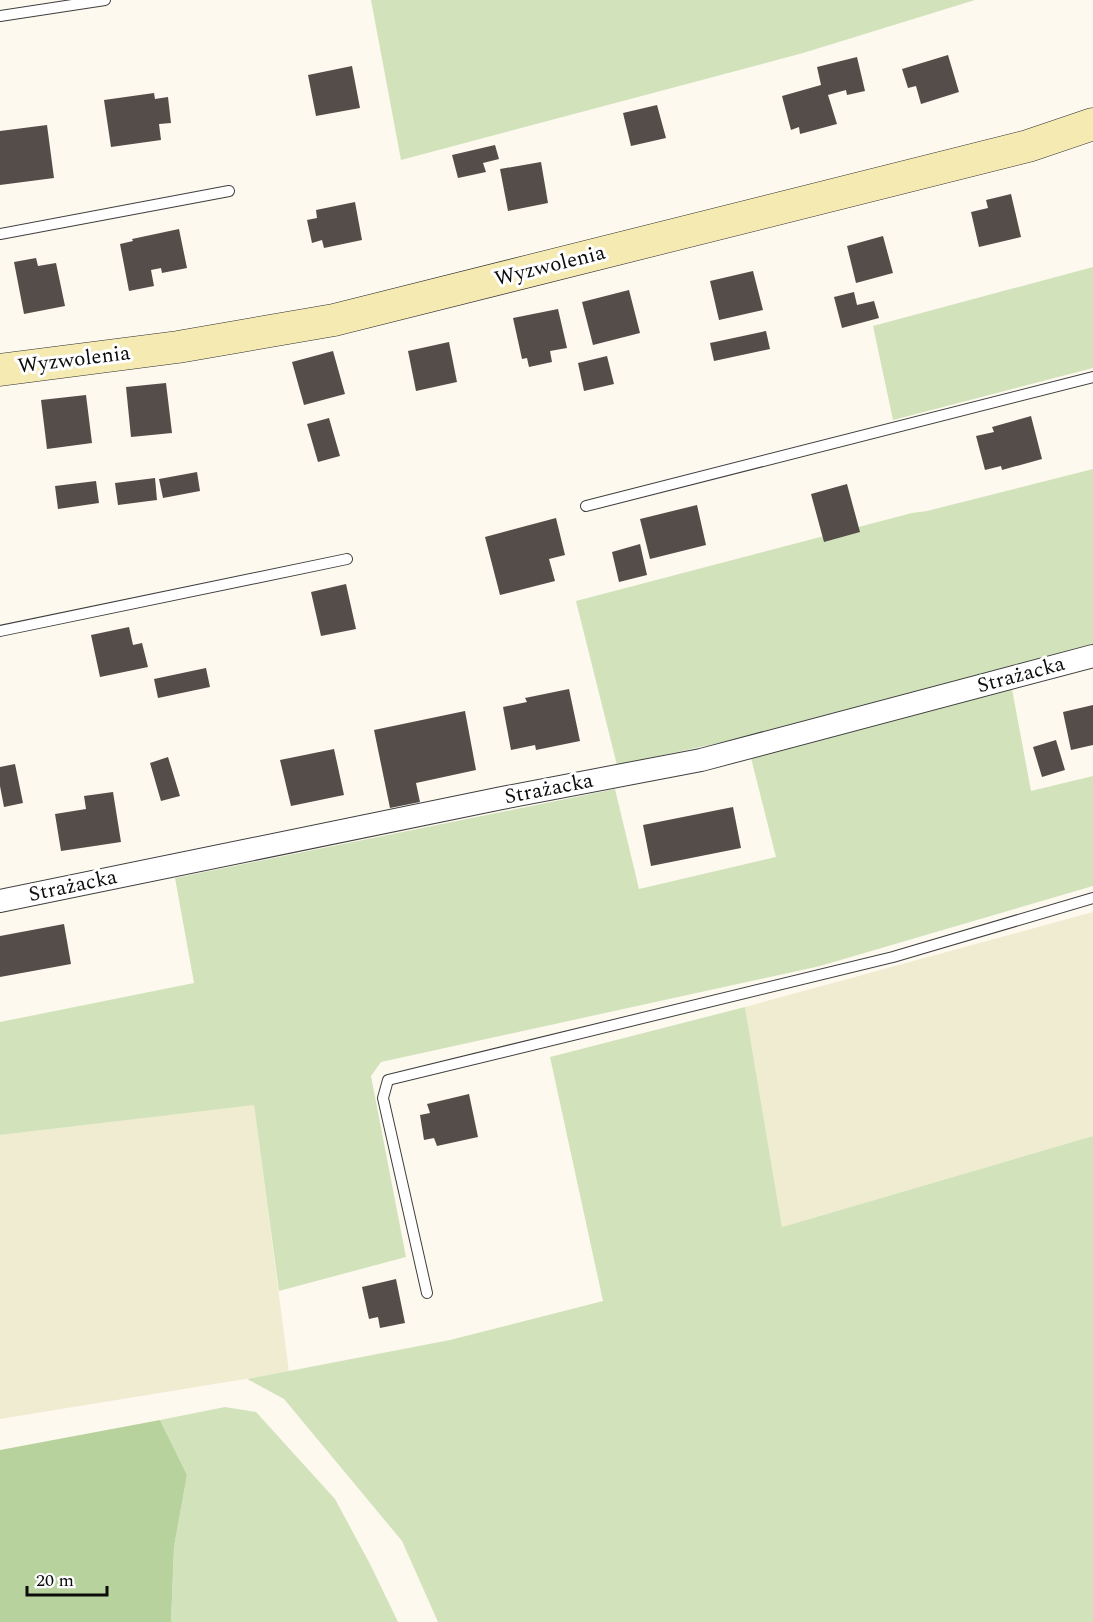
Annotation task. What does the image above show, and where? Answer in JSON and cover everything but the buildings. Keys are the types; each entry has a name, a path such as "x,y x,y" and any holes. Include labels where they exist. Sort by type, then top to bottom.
{"main road":[{"name":"Wyzwolenia","path":"0,370 178,347 334,320 1016,148 1093,124"}],"street":[{"name":"Strażacka","path":"0,901 700,760 1093,656"}],"lane":[{"path":"0,16 105,0"},
{"path":"0,234 229,191"},
{"path":"586,506 1093,377"},
{"path":"0,631 347,559"},
{"path":"427,1293 383,1098 388,1080 893,957 1093,898"}],"shaded area":[{"path":"1093,912 1093,1136 782,1227 745,1007"},
{"path":"254,1104 289,1372 0,1419 0,1135"}],"green space":[{"path":"371,0 975,0 803,53 401,160"},
{"path":"1093,267 1093,368 893,420 873,326"},
{"path":"1093,469 1093,648 756,735 617,765 576,601 912,513"},
{"path":"1012,689 1031,791 1093,776 1093,886 820,966 381,1062 371,1076 406,1257 279,1291 254,1105 0,1135 0,1022 194,983 175,878 615,789 639,889 776,857 751,758"},
{"path":"745,1007 782,1227 1093,1136 1093,1622 438,1622 402,1541 284,1399 247,1379 450,1340 603,1301 550,1057"},
{"path":"225,1407 256,1412 335,1499 398,1622 171,1622 174,1547 187,1475 160,1420"},
{"path":"160,1420 187,1475 174,1547 171,1622 0,1622 0,1450"}]}
